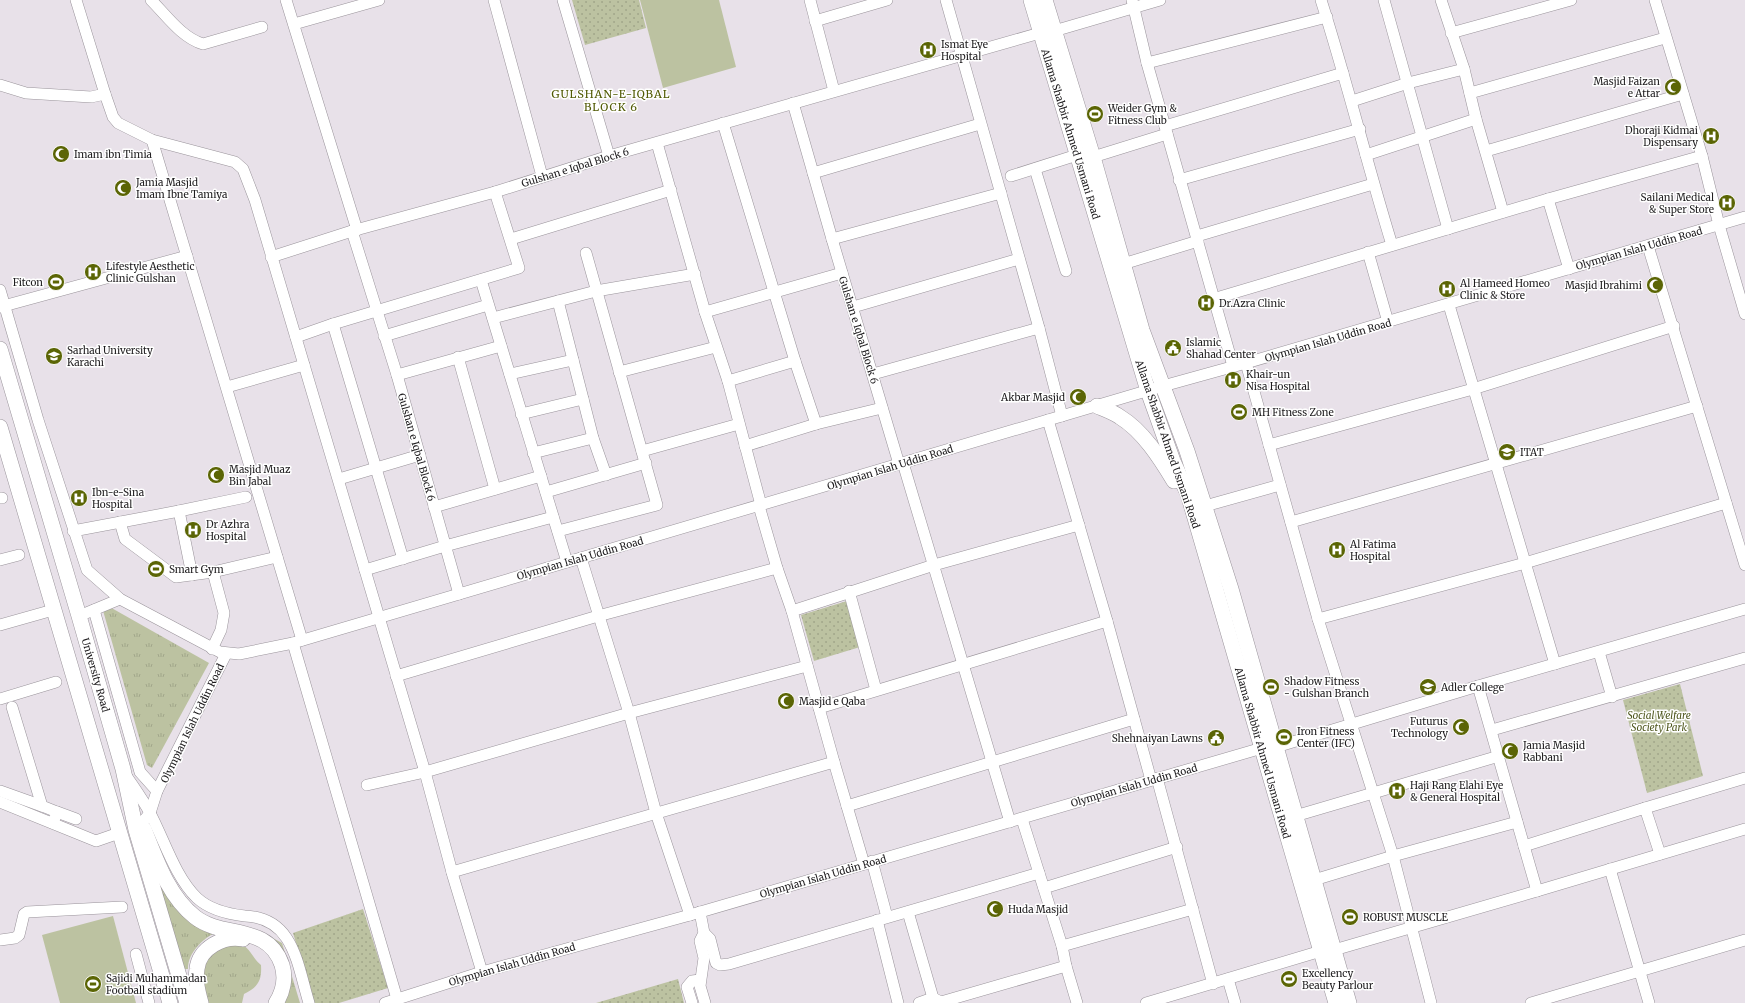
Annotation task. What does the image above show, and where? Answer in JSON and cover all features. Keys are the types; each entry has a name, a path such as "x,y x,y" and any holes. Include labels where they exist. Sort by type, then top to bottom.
{"main road":[{"name":"Allama Shabbir Ahmed Usmani Road","path":"1031,0 1047,32 1092,157 1142,330 1187,450 1231,589 1269,748 1295,816 1314,880 1328,950 1336,1003"},
{"name":"Allama Shabbir Ahmed Usmani Road","path":"1045,0 1047,32 1078,155 1148,391 1173,461 1188,494 1269,748 1328,950 1349,1003"},
{"name":"University Road","path":"0,349 123,769 142,822"},
{"path":"1097,406 1120,417 1133,427 1155,453 1174,481 1188,494"},
{"path":"0,427 170,1003"},
{"path":"142,822 186,1003"},
{"path":"142,822 162,872 176,896 191,914 196,918 219,928 235,930 258,937 275,952 284,972 281,992 276,1003"},
{"path":"201,1003 196,983 197,968 200,958 216,943 225,939 236,937 256,942 269,952 276,971 277,980 272,997 267,1003"},
{"path":"154,949 161,1003"}],"street":[{"path":"76,0 112,116 118,123 152,140 235,162 243,169 255,200 270,257 296,337 378,618 425,772 452,872 482,972"},
{"path":"151,0 186,36 195,42 203,44 262,27"},
{"name":"Gulshan e Iqbal Block 6","path":"286,0 384,336 397,374 459,594"},
{"path":"294,24 379,0"},
{"path":"494,0 542,176"},
{"path":"563,0 609,156"},
{"path":"810,0 834,91"},
{"path":"815,21 887,0"},
{"path":"946,0 1039,328 1062,416"},
{"name":"Gulshan e Iqbal Block 6","path":"270,257 354,230 495,192 542,176 724,122 1047,32 1133,4 1160,0"},
{"path":"1321,0 1352,101 1373,184 1392,245"},
{"path":"1384,0 1448,229"},
{"path":"1441,0 1464,69 1476,119 1504,212"},
{"path":"1451,33 1571,0"},
{"path":"1655,0 1665,38 1702,156 1719,225 1745,314"},
{"path":"1133,4 1147,63 1179,180 1198,239 1213,299 1233,366"},
{"path":"1147,63 1327,17"},
{"path":"1470,94 1665,38"},
{"path":"1352,101 1408,83 1464,69"},
{"path":"1092,157 1166,130 1343,73"},
{"path":"0,86 26,93 91,97 105,94"},
{"path":"1486,151 1683,94"},
{"name":"Gulshan e Iqbal Block 6","path":"793,103 882,408 934,565 1010,822"},
{"path":"1366,155 1476,119"},
{"path":"724,122 795,361 816,424"},
{"path":"813,172 980,124"},
{"path":"1179,180 1360,129"},
{"path":"152,140 277,557 298,641 404,999"},
{"path":"657,143 705,312 728,381 777,568 792,611 847,806 868,863 882,919 898,1003"},
{"path":"1011,176 1078,155"},
{"path":"1213,299 1548,199 1702,156"},
{"path":"1035,169 1066,271"},
{"path":"1123,264 1373,184"},
{"path":"511,239 670,190"},
{"path":"296,337 333,324 519,268 495,192"},
{"path":"832,239 1001,193"},
{"path":"1548,199 1569,269"},
{"name":"Olympian Islah Uddin Road","path":"142,822 226,654 239,654 298,641 378,618 1163,386 1449,305 1745,217"},
{"path":"1648,246 1674,326 1745,565"},
{"path":"1368,252 1388,322"},
{"path":"558,531 656,504 646,463 586,253"},
{"path":"2,306 187,256"},
{"path":"853,308 1019,258"},
{"path":"705,312 842,273"},
{"path":"493,318 596,290 695,274"},
{"path":"481,280 567,562"},
{"path":"0,290 2,306 73,531 87,570 120,599 212,649 226,654"},
{"path":"558,300 593,438 606,475"},
{"path":"384,336 488,305"},
{"path":"1449,305 1555,664"},
{"path":"333,324 403,559"},
{"path":"1269,445 1473,389 1674,326"},
{"path":"873,374 1039,328"},
{"path":"397,374 501,346"},
{"path":"619,372 716,347"},
{"path":"458,357 495,488"},
{"path":"510,374 573,360"},
{"path":"728,381 795,361"},
{"path":"1246,363 1318,619 1350,725 1393,856 1431,1003"},
{"path":"227,387 304,365"},
{"path":"521,414 583,399"},
{"path":"1291,522 1697,406"},
{"path":"745,446 816,424 882,408"},
{"path":"1048,420 1107,621 1134,720 1177,847 1213,984"},
{"path":"642,451 739,424"},
{"path":"533,453 593,438"},
{"path":"338,479 420,455"},
{"path":"546,492 646,463"},
{"path":"434,507 495,488 541,476"},
{"path":"1205,506 1280,485"},
{"path":"73,531 246,497"},
{"path":"1318,619 1525,563 1726,503"},
{"path":"179,511 192,575"},
{"path":"365,570 445,546 553,517"},
{"path":"120,522 125,539 174,575 180,577 213,572 277,557"},
{"path":"792,611 934,565 1079,525"},
{"path":"0,560 18,555"},
{"path":"581,558 629,713 656,813 695,913 704,933 710,939 716,963 720,965 729,964 1039,873"},
{"path":"396,676 598,616 777,568"},
{"path":"212,649 221,630 224,613 213,572"},
{"path":"849,592 876,690"},
{"path":"79,616 120,599"},
{"path":"0,625 53,610"},
{"path":"94,610 140,772 157,792"},
{"name":"Olympian Islah Uddin Road","path":"385,1003 404,999 482,972 695,913 1022,819 1154,779 1350,725 1478,686 1745,610"},
{"path":"819,708 1107,621"},
{"path":"1599,652 1612,697"},
{"path":"1492,730 1745,658"},
{"path":"367,785 425,772 629,713 807,666"},
{"path":"0,699 56,682"},
{"path":"1478,686 1492,730 1537,891"},
{"path":"12,707 42,806"},
{"path":"847,806 1134,720"},
{"path":"1295,816 1499,756"},
{"path":"452,872 834,762"},
{"path":"1524,846 1745,778"},
{"path":"0,791 76,819"},
{"path":"0,802 96,840 119,833"},
{"path":"1645,808 1660,854"},
{"path":"53,823 57,812"},
{"path":"1022,819 1062,946 1066,966 1077,1003"},
{"path":"142,822 165,848 188,887 196,897 206,905 218,911 234,915 257,916 278,926 292,947 309,1003"},
{"path":"1314,880 1393,856 1517,822"},
{"path":"1146,1003 1328,950 1411,928 1745,829"},
{"path":"1044,888 1177,847"},
{"path":"1610,869 1650,1003"},
{"path":"0,940 15,938 19,935 24,914 27,912 122,907"},
{"path":"1062,946 1193,909"},
{"path":"908,912 933,998"},
{"path":"704,933 700,941 704,958 700,980 705,1003"},
{"path":"1532,1003 1745,940"},
{"path":"136,954 149,1003"},
{"path":"919,1003 933,998 942,1002 1066,966"},
{"path":"1228,979 1235,1003"},
{"path":"692,1003 687,987 692,981 700,980"}],"green space":[{"path":"572,0 639,0 646,28 585,45"},
{"path":"640,0 719,0 736,67 663,88"},
{"path":"847,601 860,647 814,661 801,615"},
{"path":"108,606 209,663 152,768 147,765 102,607"},
{"name":"Social Welfare Society Park","path":"1680,684 1703,776 1647,793 1623,700"},
{"path":"155,868 216,932 201,942 193,952 188,969 183,969"},
{"path":"363,909 388,988 339,1003 314,1003 293,933"},
{"path":"113,916 136,1003 60,1003 42,935"},
{"path":"269,936 282,943 300,1003 281,1003 285,995"},
{"path":"243,945 261,965 261,975 256,986 244,994 242,1003 204,1003 203,964 218,946"},
{"path":"678,979 684,1003 596,1003"}],"place":[{"name":"Ismat Eye Hospital","path":"928,50"},
{"name":"Masjid Faizan e Attar","path":"1673,87"},
{"name":"Weider Gym & Fitness Club","path":"1095,114"},
{"name":"Dhoraji Kidmai Dispensary","path":"1711,136"},
{"name":"Imam ibn Timia","path":"61,154"},
{"name":"Jamia Masjid Imam Ibne Tamiya","path":"123,188"},
{"name":"Sailani Medical & Super Store","path":"1727,203"},
{"name":"Lifestyle Aesthetic Clinic Gulshan","path":"93,272"},
{"name":"Fitcon","path":"56,282"},
{"name":"Masjid Ibrahimi","path":"1655,285"},
{"name":"Al Hameed Homeo Clinic & Store","path":"1447,289"},
{"name":"Dr.Azra Clinic","path":"1206,303"},
{"name":"Islamic Shahad Center","path":"1173,348"},
{"name":"Sarhad University Karachi","path":"54,356"},
{"name":"Khair-un Nisa Hospital","path":"1233,380"},
{"name":"Akbar Masjid","path":"1078,397"},
{"name":"MH Fitness Zone","path":"1239,412"},
{"name":"ITAT","path":"1507,452"},
{"name":"Masjid Muaz Bin Jabal","path":"216,475"},
{"name":"Ibn-e-Sina Hospital","path":"79,498"},
{"name":"Dr Azhra Hospital","path":"193,530"},
{"name":"Al Fatima Hospital","path":"1337,550"},
{"name":"Smart Gym","path":"156,569"},
{"name":"Shadow Fitness - Gulshan Branch","path":"1271,687"},
{"name":"Adler College","path":"1428,687"},
{"name":"Masjid e Qaba","path":"786,701"},
{"name":"Futurus Technology","path":"1461,727"},
{"name":"Iron Fitness Center (IFC)","path":"1284,737"},
{"name":"Shehnaiyan Lawns","path":"1216,738"},
{"name":"Jamia Masjid Rabbani","path":"1510,751"},
{"name":"Haji Rang Elahi Eye & General Hospital","path":"1397,791"},
{"name":"Huda Masjid","path":"995,909"},
{"name":"ROBUST MUSCLE","path":"1350,917"},
{"name":"Excellency Beauty Parlour","path":"1289,979"},
{"name":"Sajidi Muhammadan Football stadium","path":"93,984"}],"district":[{"name":"GULSHAN-E-IQBAL BLOCK 6","path":"611,100"}]}
